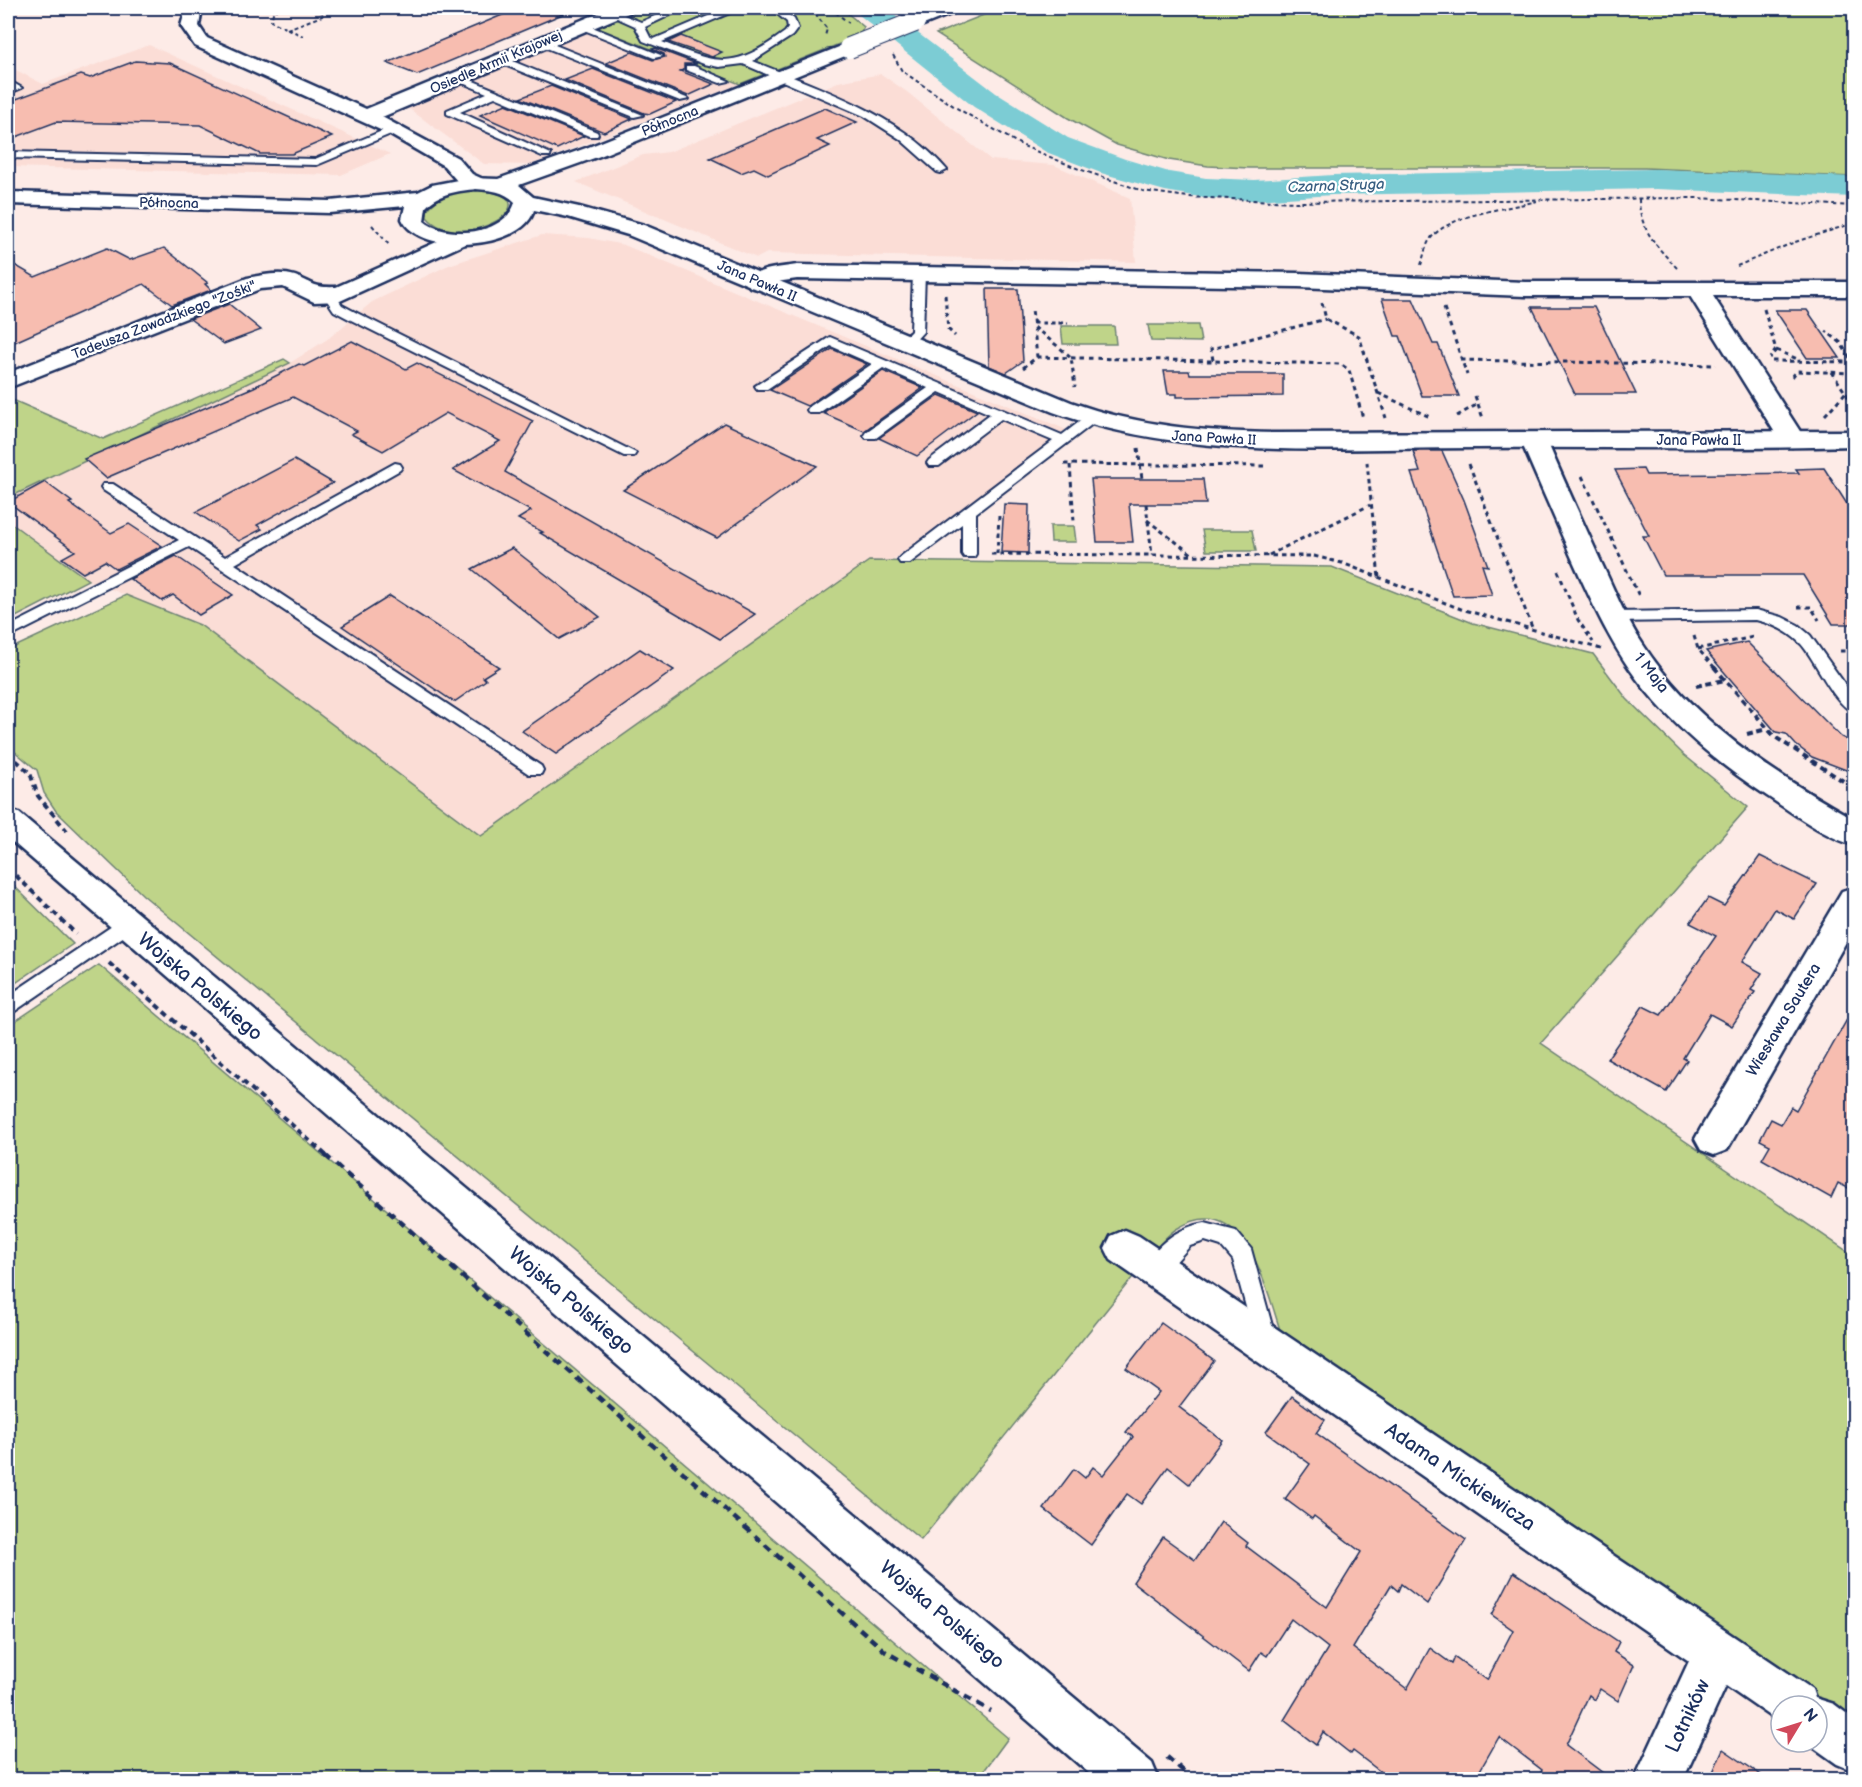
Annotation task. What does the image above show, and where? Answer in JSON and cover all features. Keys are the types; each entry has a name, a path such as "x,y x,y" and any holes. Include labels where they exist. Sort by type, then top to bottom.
{"street":[{"path":"194,8 188,23 189,28 201,42 394,129 451,162 465,178 476,183"},
{"name":"Północna","path":"593,143 748,90 950,8"},
{"name":"Osiedle Armii Krajowej","path":"367,116 618,10"},
{"path":"387,271 409,251 418,225 417,205 424,198 443,189 476,183 500,185 593,143"},
{"path":"513,224 522,217 526,210 525,199 547,178 593,143"},
{"path":"431,152 443,189"},
{"name":"Jana Pawła II","path":"500,185 525,199 636,230 1092,419 1150,434 1226,440 1854,439"},
{"name":"Północna","path":"8,198 330,207"},
{"path":"330,207 424,198"},
{"path":"330,207 356,212 397,214 446,237 459,238"},
{"name":"Jana Pawła II","path":"459,238 488,234 533,219 550,218 613,223"},
{"path":"330,296 351,290 459,238"},
{"path":"758,282 770,276 797,272 1298,279 1515,289 1854,289"},
{"name":"Tadeusza Zawadzkiego \"Zośki\"","path":"8,381 255,283 275,279 288,281 314,295 330,296"},
{"path":"1693,290 1792,440"},
{"name":"1 Maja","path":"1534,441 1612,616 1630,646 1671,699 1724,748 1776,787 1854,833"},
{"name":"Wojska Polskiego","path":"8,821 127,925 1135,1779"},
{"name":"Wiesława Sautera","path":"1714,1139 1854,900"},
{"name":"Adama Mickiewicza","path":"1140,1258 1777,1694"},
{"name":"Lotników","path":"1658,1779 1717,1653"},
{"path":"1829,1729 1854,1747"}],"lane":[{"path":"641,25 680,8"},
{"path":"654,42 734,8"},
{"path":"618,10 641,25 646,39 706,62 725,65 745,61 777,44 793,28 791,21 775,8"},
{"path":"582,26 724,81"},
{"path":"542,43 684,99"},
{"path":"501,60 638,115"},
{"path":"745,61 883,123 904,137 940,170"},
{"path":"459,78 495,93 593,143"},
{"path":"8,83 17,88 8,91"},
{"path":"495,93 451,112 546,154"},
{"path":"8,155 317,162 394,129"},
{"path":"905,343 917,332 919,273"},
{"path":"330,296 338,308 355,317 629,453"},
{"path":"762,386 830,341 1064,441"},
{"path":"814,410 882,363"},
{"path":"871,435 938,387"},
{"path":"934,463 1000,413"},
{"path":"905,560 1092,419"},
{"path":"224,564 395,467"},
{"path":"108,487 535,770"},
{"path":"969,512 969,554"},
{"path":"8,633 189,541"},
{"path":"1612,616 1756,615 1777,620 1794,628 1810,642 1842,693 1854,707"},
{"path":"8,1006 127,925"},
{"path":"1140,1258 1193,1234 1205,1232 1227,1238 1243,1256 1266,1345"}],"path":[{"path":"279,8 273,13 271,21 303,36 295,39"},
{"path":"287,29 322,16 324,13 311,8"},
{"path":"811,8 827,29 825,36 818,42"},
{"path":"896,60 902,71 955,107 1022,145 1078,169 1143,191 1188,198 1296,202 1747,200 1854,206"},
{"path":"1639,199 1639,207 1651,241 1680,270 1693,290"},
{"path":"1420,285 1420,269 1427,244 1436,233 1461,220 1540,200"},
{"path":"1730,268 1796,242 1854,223"},
{"path":"1321,299 1326,319"},
{"path":"1443,304 1467,375"},
{"path":"1763,308 1776,350"},
{"path":"1032,309 1037,357"},
{"path":"1213,360 1211,349 1326,319 1359,336 1389,427"},
{"path":"1034,325 1068,323"},
{"path":"1034,325 1071,357 1077,396"},
{"path":"1776,350 1768,361 1852,362 1841,343 1827,331"},
{"path":"1776,350 1803,361"},
{"path":"1020,370 1037,357 1340,364 1349,370 1366,427"},
{"path":"1461,360 1706,364 1724,367"},
{"path":"1792,376 1797,371 1854,373"},
{"path":"1833,372 1854,406"},
{"path":"1378,393 1435,419"},
{"path":"1824,417 1846,393"},
{"path":"1137,440 1142,479"},
{"path":"1449,441 1455,452 1468,462 1534,630"},
{"path":"1367,461 1379,578"},
{"path":"1070,465 1074,521"},
{"path":"1580,472 1639,597"},
{"path":"1146,504 1152,555"},
{"path":"1268,555 1370,505"},
{"path":"997,554 999,513"},
{"path":"1148,520 1193,555"},
{"path":"969,554 1268,555 1328,558 1461,609 1598,650 1630,646"},
{"path":"1692,632 1698,649 1775,737 1854,788"},
{"path":"1698,649 1755,637"},
{"path":"1691,687 1725,680"},
{"path":"8,868 92,949 886,1652 995,1713"}],"shaded area":[{"path":"593,26 740,84 530,165 484,164 404,105"},
{"path":"149,45 390,154 341,175 8,167 8,66 43,84"},
{"path":"881,74 907,92 991,160 1054,165 1130,198 1136,262 767,253 757,258 576,182 643,155 669,152 838,82"},
{"path":"542,235 589,238 624,245 1067,430 891,561 869,561 481,836 200,625 88,580 8,521 8,498 290,363 329,338 372,302 449,265"}],"green space":[{"path":"635,8 841,8 864,27 859,36 740,84 593,26"},
{"path":"1001,8 1854,8 1854,177 1645,168 1249,168 1208,166 1169,160 1117,145 1068,118 936,34"},
{"path":"473,190 499,194 509,202 508,211 481,228 461,231 443,228 427,217 427,211 441,198 453,193"},
{"path":"1148,325 1198,325 1201,342 1151,341"},
{"path":"1061,326 1114,326 1116,344 1063,344"},
{"path":"284,359 290,363 8,498 8,398 103,439"},
{"path":"8,521 88,580 8,621"},
{"path":"1050,526 1074,526 1076,542 1051,542"},
{"path":"1202,530 1252,530 1256,551 1206,551"},
{"path":"869,561 1332,567 1473,623 1593,654 1627,699 1684,755 1748,807 1541,1043 1854,1256 1854,1726 1829,1709 1829,1694 1807,1694 1283,1339 1270,1298 1251,1252 1238,1234 1221,1222 1202,1219 1178,1228 1164,1239 921,1540 143,895 56,811 44,793 37,770 8,746 8,650 126,595 200,625 481,836"},
{"path":"8,880 73,944 8,988"},
{"path":"99,965 1008,1738 978,1779 8,1779 8,1026"}],"building":[{"path":"519,8 577,8 417,75 387,63"},
{"path":"681,36 722,52 712,57 668,42"},
{"path":"655,48 697,64 684,64 684,70 680,71 714,84 688,96 606,63 632,52 653,60 665,57 664,54 652,49"},
{"path":"135,61 170,63 332,137 292,154 260,154 200,125 56,122 8,140 8,102 81,75 90,78"},
{"path":"593,69 676,102 650,114 644,113 565,80"},
{"path":"551,86 632,119 604,132 520,98"},
{"path":"506,104 584,136 557,149 480,115"},
{"path":"825,108 857,122 817,140 830,146 768,175 754,168 741,173 710,158"},
{"path":"107,248 130,260 164,248 208,283 205,284 211,290 172,305 144,284 8,345 8,261 35,277"},
{"path":"987,289 1018,289 1023,361 1006,373 989,366"},
{"path":"1382,299 1413,299 1433,344 1438,344 1459,396 1422,396 1400,336 1395,336"},
{"path":"229,304 261,330 224,344 190,319"},
{"path":"1532,307 1594,307 1636,394 1575,394"},
{"path":"1775,310 1807,310 1840,358 1807,358"},
{"path":"352,341 406,369 417,363 533,421 505,472 755,614 720,639 518,519 531,511 453,470 500,441 446,413 383,451 351,434 357,431 293,397 106,478 84,459 254,387 299,364 304,366"},
{"path":"832,349 867,364 807,406 770,390"},
{"path":"883,371 923,388 864,431 823,413"},
{"path":"1164,371 1189,371 1190,374 1283,374 1283,396 1177,397 1177,394 1168,394"},
{"path":"939,395 977,411 917,456 879,438"},
{"path":"724,423 817,466 717,538 623,490"},
{"path":"1413,451 1442,451 1464,500 1488,566 1482,565 1492,595 1453,596 1411,473 1420,472"},
{"path":"294,460 333,483 257,525 262,529 239,541 196,512"},
{"path":"1824,468 1854,515 1854,624 1833,624 1803,575 1663,575 1643,536 1649,536 1615,470 1643,469 1646,475 1799,473 1796,469"},
{"path":"1091,479 1203,479 1206,504 1129,504 1133,542 1097,542"},
{"path":"45,482 72,502 69,503 111,533 129,524 162,546 116,569 105,561 83,573 62,558 75,551 8,502"},
{"path":"1004,504 1029,505 1028,553 1001,552"},
{"path":"512,548 600,617 559,639 472,569"},
{"path":"176,556 233,595 199,615 173,595 162,601 130,579"},
{"path":"390,596 499,667 483,677 486,680 454,702 342,626"},
{"path":"1747,642 1841,737 1854,743 1854,773 1812,757 1786,734 1776,732 1706,651"},
{"path":"640,649 674,670 556,754 522,731"},
{"path":"1760,856 1817,884 1794,919 1775,909 1742,962 1762,973 1751,990 1755,992 1732,1026 1710,1014 1683,1058 1687,1060 1666,1092 1607,1059 1643,1006 1661,1015 1716,936 1690,923 1708,898 1724,906"},
{"path":"1854,1007 1854,1174 1848,1188 1838,1183 1831,1198 1762,1159 1770,1145 1760,1140 1771,1119 1781,1124 1791,1107 1796,1110"},
{"path":"1161,1323 1214,1361 1179,1407 1222,1440 1189,1484 1168,1467 1141,1504 1127,1494 1091,1545 1044,1509 1074,1469 1085,1478 1093,1467 1103,1475 1133,1437 1126,1432 1159,1392 1126,1368"},
{"path":"1292,1396 1325,1420 1316,1433 1466,1540 1427,1604 1401,1584 1398,1591 1391,1585 1353,1648 1407,1689 1430,1648 1452,1664 1455,1657 1487,1680 1513,1630 1492,1615 1514,1572 1619,1642 1614,1652 1634,1665 1618,1701 1600,1689 1595,1700 1589,1695 1566,1745 1611,1779 1537,1779 1542,1770 1499,1737 1475,1779 1390,1779 1353,1751 1351,1754 1323,1732 1316,1745 1284,1720 1328,1648 1291,1619 1267,1656 1261,1652 1249,1671 1133,1582 1163,1537 1195,1560 1221,1522 1248,1543 1246,1546 1327,1607 1361,1552 1314,1516 1312,1519 1285,1499 1310,1464 1266,1432"},
{"path":"1723,1749 1767,1779 1710,1779"}],"waterway":[{"name":"Czarna Struga","path":"868,8 985,100 1057,145 1113,166 1165,181 1206,188 1254,190 1333,185 1656,179 1854,187"}]}
